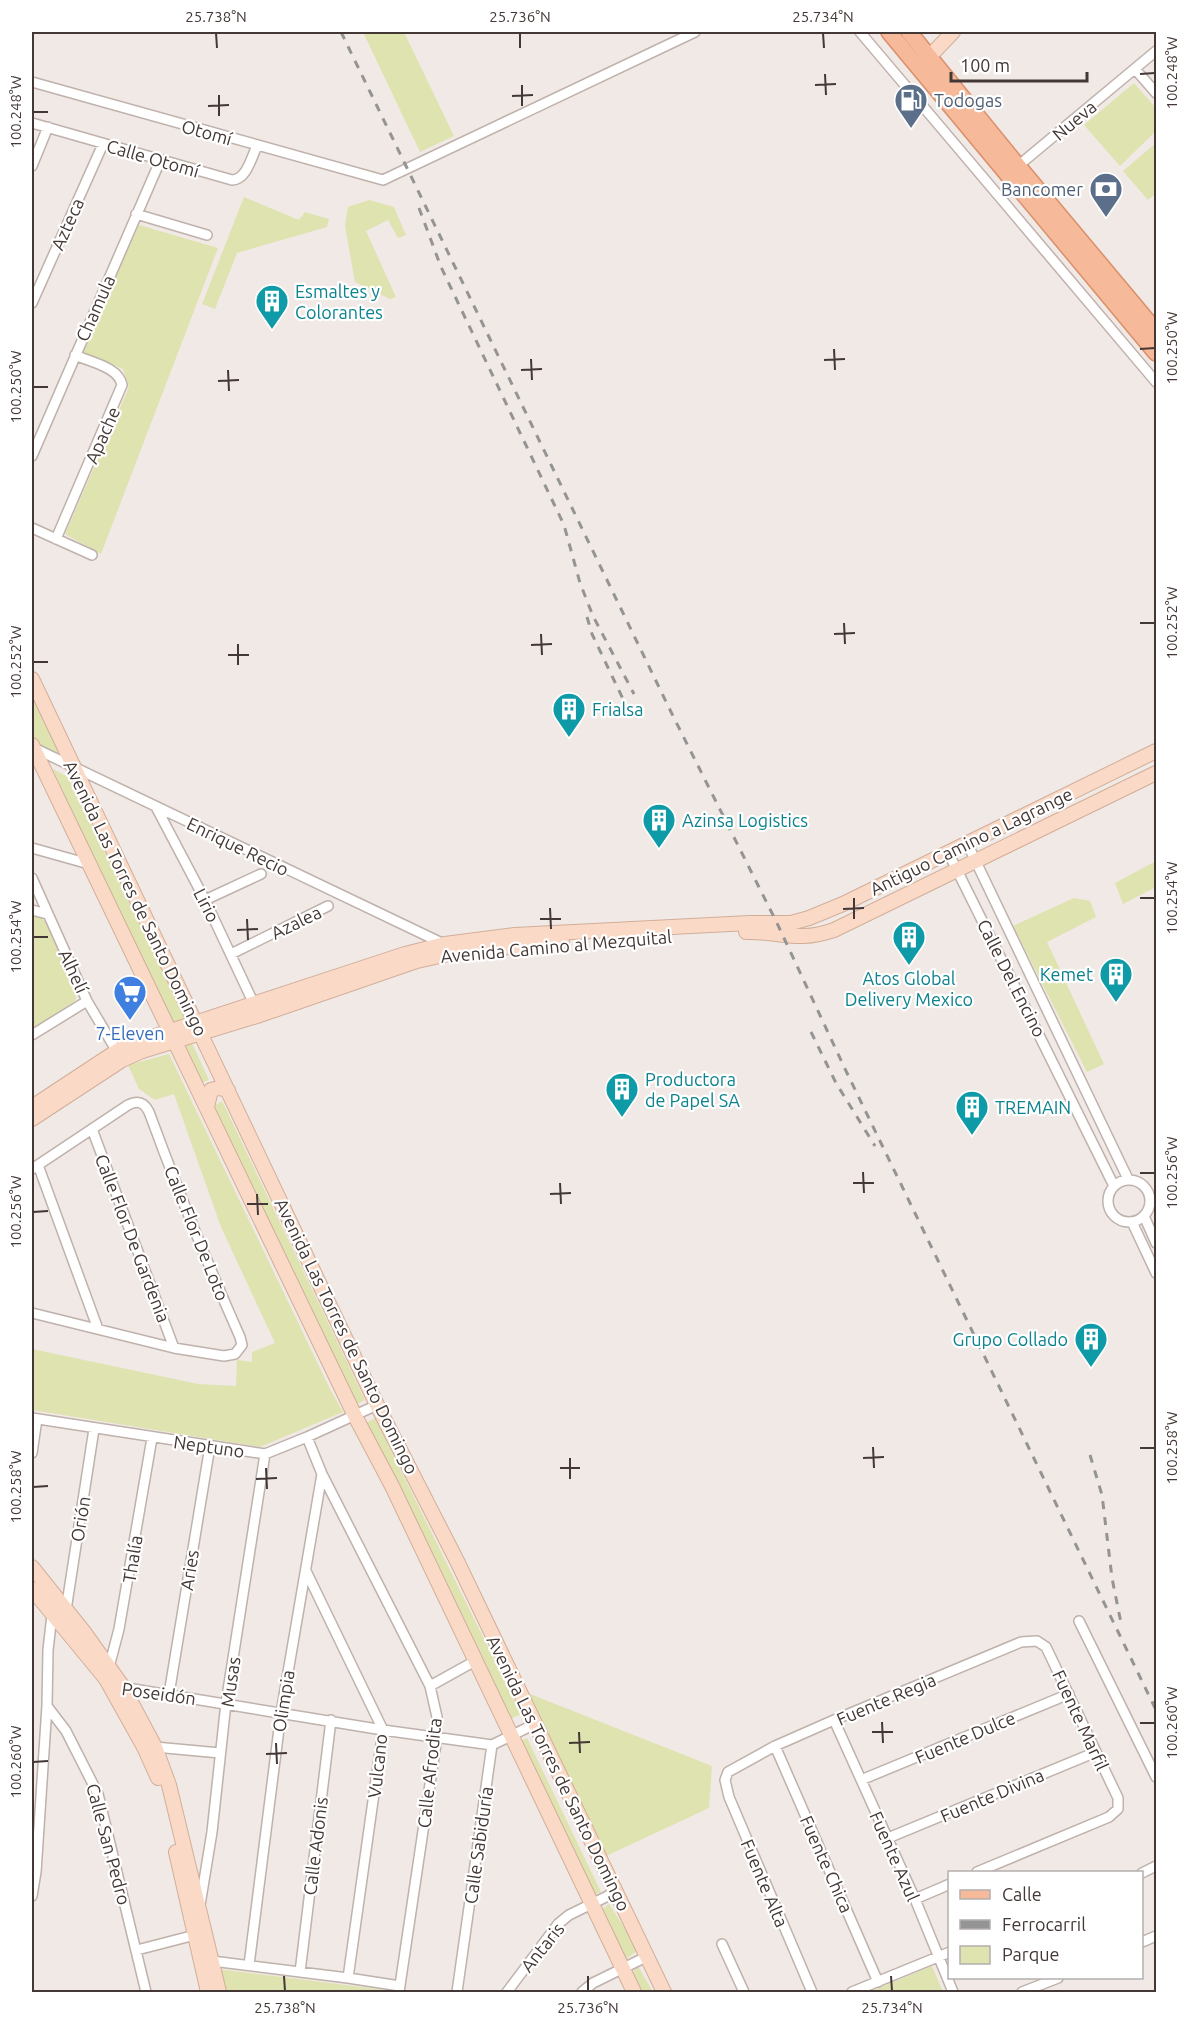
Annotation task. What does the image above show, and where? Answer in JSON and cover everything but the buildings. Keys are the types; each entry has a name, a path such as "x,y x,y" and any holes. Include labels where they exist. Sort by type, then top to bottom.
{"main road":[{"path":"890,32 1156,353"},
{"path":"909,32 1156,331"}],"street":[{"name":"Otomí","path":"32,82 383,180 695,32"},
{"path":"860,32 1156,382"},
{"path":"921,70 930,56 953,32"},
{"name":"Nueva","path":"1018,166 1156,51"},
{"path":"1135,69 1156,93"},
{"name":"Calle Otomí","path":"32,123 160,161 235,180 243,176 257,146"},
{"path":"32,166 48,127"},
{"name":"Azteca","path":"32,303 103,144"},
{"name":"Chamula","path":"32,456 160,161"},
{"path":"136,214 207,235"},
{"name":"Apache","path":"56,539 122,385 116,373 75,355"},
{"path":"32,528 92,555"},
{"name":"Avenida Las Torres de Santo Domingo","path":"32,679 378,1405 457,1561 664,1992"},
{"name":"Avenida Las Torres de Santo Domingo","path":"32,747 355,1416 397,1496 634,1992"},
{"name":"Enrique Recio","path":"32,747 448,949"},
{"name":"Antiguo Camino a Lagrange","path":"783,924 797,922 843,904 1156,751"},
{"name":"Antiguo Camino a Lagrange","path":"790,937 823,934 977,862 1156,773"},
{"name":"Lirio","path":"156,807 205,900 254,1004"},
{"name":"Calle Del Encino","path":"967,843 1128,1179"},
{"path":"32,848 89,864"},
{"name":"Calle Del Encino","path":"948,852 1114,1186"},
{"path":"205,900 261,874"},
{"name":"Alhelí","path":"32,878 87,1000 119,1055"},
{"path":"843,904 852,921"},
{"name":"Azalea","path":"231,954 328,906"},
{"path":"32,910 47,914"},
{"name":"Avenida Camino al Mezquital","path":"32,1107 119,1055 417,961 448,949 515,935 750,923 783,924"},
{"name":"Avenida Camino al Mezquital","path":"199,1028 254,1004 405,954 448,949 736,932 759,932 790,937"},
{"path":"32,1035 87,1000"},
{"name":"Avenida Camino al Mezquital","path":"32,1119 119,1055"},
{"path":"207,1108 211,1090 219,1088 228,1090"},
{"path":"1074,1104 1089,1097"},
{"name":"Calle Flor De Loto","path":"92,1129 128,1105 141,1102 150,1112 211,1272 242,1345 238,1352 231,1356 174,1347"},
{"path":"92,1129 35,1167 98,1329"},
{"name":"Calle Flor De Gardenia","path":"92,1129 174,1347"},
{"path":"1128,1179 1141,1183 1148,1193 1150,1205 1144,1216 1132,1222 1122,1221 1113,1215 1108,1206 1108,1195 1114,1186 1128,1179"},
{"path":"1144,1216 1156,1243"},
{"path":"1132,1222 1156,1273"},
{"path":"32,1313 174,1347"},
{"name":"Neptuno","path":"34,1418 265,1454 378,1405"},
{"path":"32,1453 34,1418"},
{"name":"Orión","path":"66,1610 94,1428"},
{"name":"Calle Afrodita","path":"307,1437 322,1474 430,1686 437,1717 437,1737 400,1989"},
{"name":"Thalía","path":"112,1680 152,1438"},
{"name":"Aries","path":"169,1694 210,1446"},
{"name":"Musas","path":"199,1910 212,1832 226,1703 265,1454"},
{"name":"Olimpia","path":"249,1965 281,1713 322,1474"},
{"path":"32,1567 66,1610 155,1747 169,1785 219,1992"},
{"name":"Vulcano","path":"306,1571 383,1730 348,1978"},
{"path":"32,1589 52,1615 112,1680 144,1747 157,1777 208,1992"},
{"path":"32,1896 36,1872 47,1706 48,1650 52,1615"},
{"path":"1079,1621 1156,1777"},
{"name":"Fuente Regia","path":"728,1772 775,1746 1021,1642 1033,1640 1041,1642 1046,1647"},
{"name":"Fuente Marfil","path":"978,1871 1109,1817 1118,1809 1119,1804 1115,1793 1046,1647"},
{"path":"430,1686 475,1661"},
{"name":"Poseidón","path":"112,1680 169,1694 383,1730 492,1745"},
{"name":"Fuente Dulce","path":"861,1780 1069,1694"},
{"name":"Calle San Pedro","path":"47,1706 66,1731 99,1794 146,1992"},
{"name":"Calle Adonis","path":"300,1972 331,1720"},
{"name":"Fuente Azul","path":"834,1720 915,1899 953,1992"},
{"path":"492,1745 535,1724"},
{"name":"Calle Sabiduría","path":"457,1992 492,1745"},
{"name":"Fuente Chica","path":"775,1746 878,1982"},
{"path":"155,1747 220,1753"},
{"name":"Fuente Divina","path":"888,1838 1096,1752"},
{"name":"Fuente Alta","path":"728,1772 725,1780 729,1797 812,1992"},
{"path":"915,1899 948,1885"},
{"name":"Antaris","path":"507,1992 558,1923 591,1903 616,1892"},
{"path":"137,1950 195,1935"},
{"path":"722,1944 744,1992"},
{"path":"852,1992 948,1953"},
{"path":"582,1992 593,1983 646,1957"},
{"path":"212,1961 348,1978 400,1989"},
{"path":"1022,1992 1053,1979"}],"green space":[{"path":"363,32 404,32 454,136 420,152"},
{"path":"1134,83 1156,108 1156,131 1120,166 1084,125"},
{"path":"1156,143 1156,193 1148,200 1123,171"},
{"path":"244,197 299,220 305,212 329,219 327,227 237,253 215,309 202,304"},
{"path":"369,200 394,207 406,235 398,238 388,220 366,231 396,297 390,299 355,282 345,226 348,207"},
{"path":"139,225 218,248 101,554 65,534 129,387 123,369 84,354 82,350"},
{"path":"32,692 64,759 35,744 32,738"},
{"path":"53,769 68,777 187,1020 168,1025"},
{"path":"1156,861 1156,887 1123,904 1115,883"},
{"path":"1074,898 1090,901 1096,917 1047,942 1104,1064 1087,1072 1013,926"},
{"path":"32,915 45,921 78,991 75,1001 32,1029"},
{"path":"191,1041 209,1080 201,1083 181,1042"},
{"path":"169,1054 343,1412 260,1447 32,1410 32,1349 198,1384 236,1386 237,1360 252,1362 252,1352 275,1343 221,1227 174,1094 155,1100 139,1089 128,1065"},
{"path":"222,1101 365,1400 357,1404 214,1106"},
{"path":"375,1418 521,1714 507,1721 366,1423"},
{"path":"525,1692 712,1766 709,1808 606,1856"},
{"path":"527,1738 601,1892 593,1895 520,1741"},
{"path":"609,1904 639,1950 624,1960 601,1910"},
{"path":"638,1966 653,1992 640,1992 632,1974"},
{"path":"932,1966 943,1992 869,1992"},
{"path":"217,1969 386,1990 388,1992 220,1992"}],"railway":[{"path":"341,32 673,716 777,923 847,1073 1156,1710"},
{"path":"419,208 441,267 564,525 580,583 593,616 634,694"},
{"path":"587,617 592,634 623,699"},
{"path":"811,1032 836,1083 875,1146"},
{"path":"1090,1455 1102,1495 1112,1578 1121,1623"}],"place":[{"name":"Todogas","path":"911,129"},
{"name":"Bancomer","path":"1106,218"},
{"name":"Esmaltes y Colorantes","path":"272,330"},
{"name":"Frialsa","path":"569,738"},
{"name":"Azinsa Logistics","path":"659,849"},
{"name":"Atos Global Delivery Mexico","path":"909,966"},
{"name":"Kemet","path":"1116,1003"},
{"name":"7-Eleven","path":"130,1021"},
{"name":"Productora de Papel SA","path":"622,1118"},
{"name":"TREMAIN","path":"972,1136"},
{"name":"Grupo Collado","path":"1091,1368"}]}
